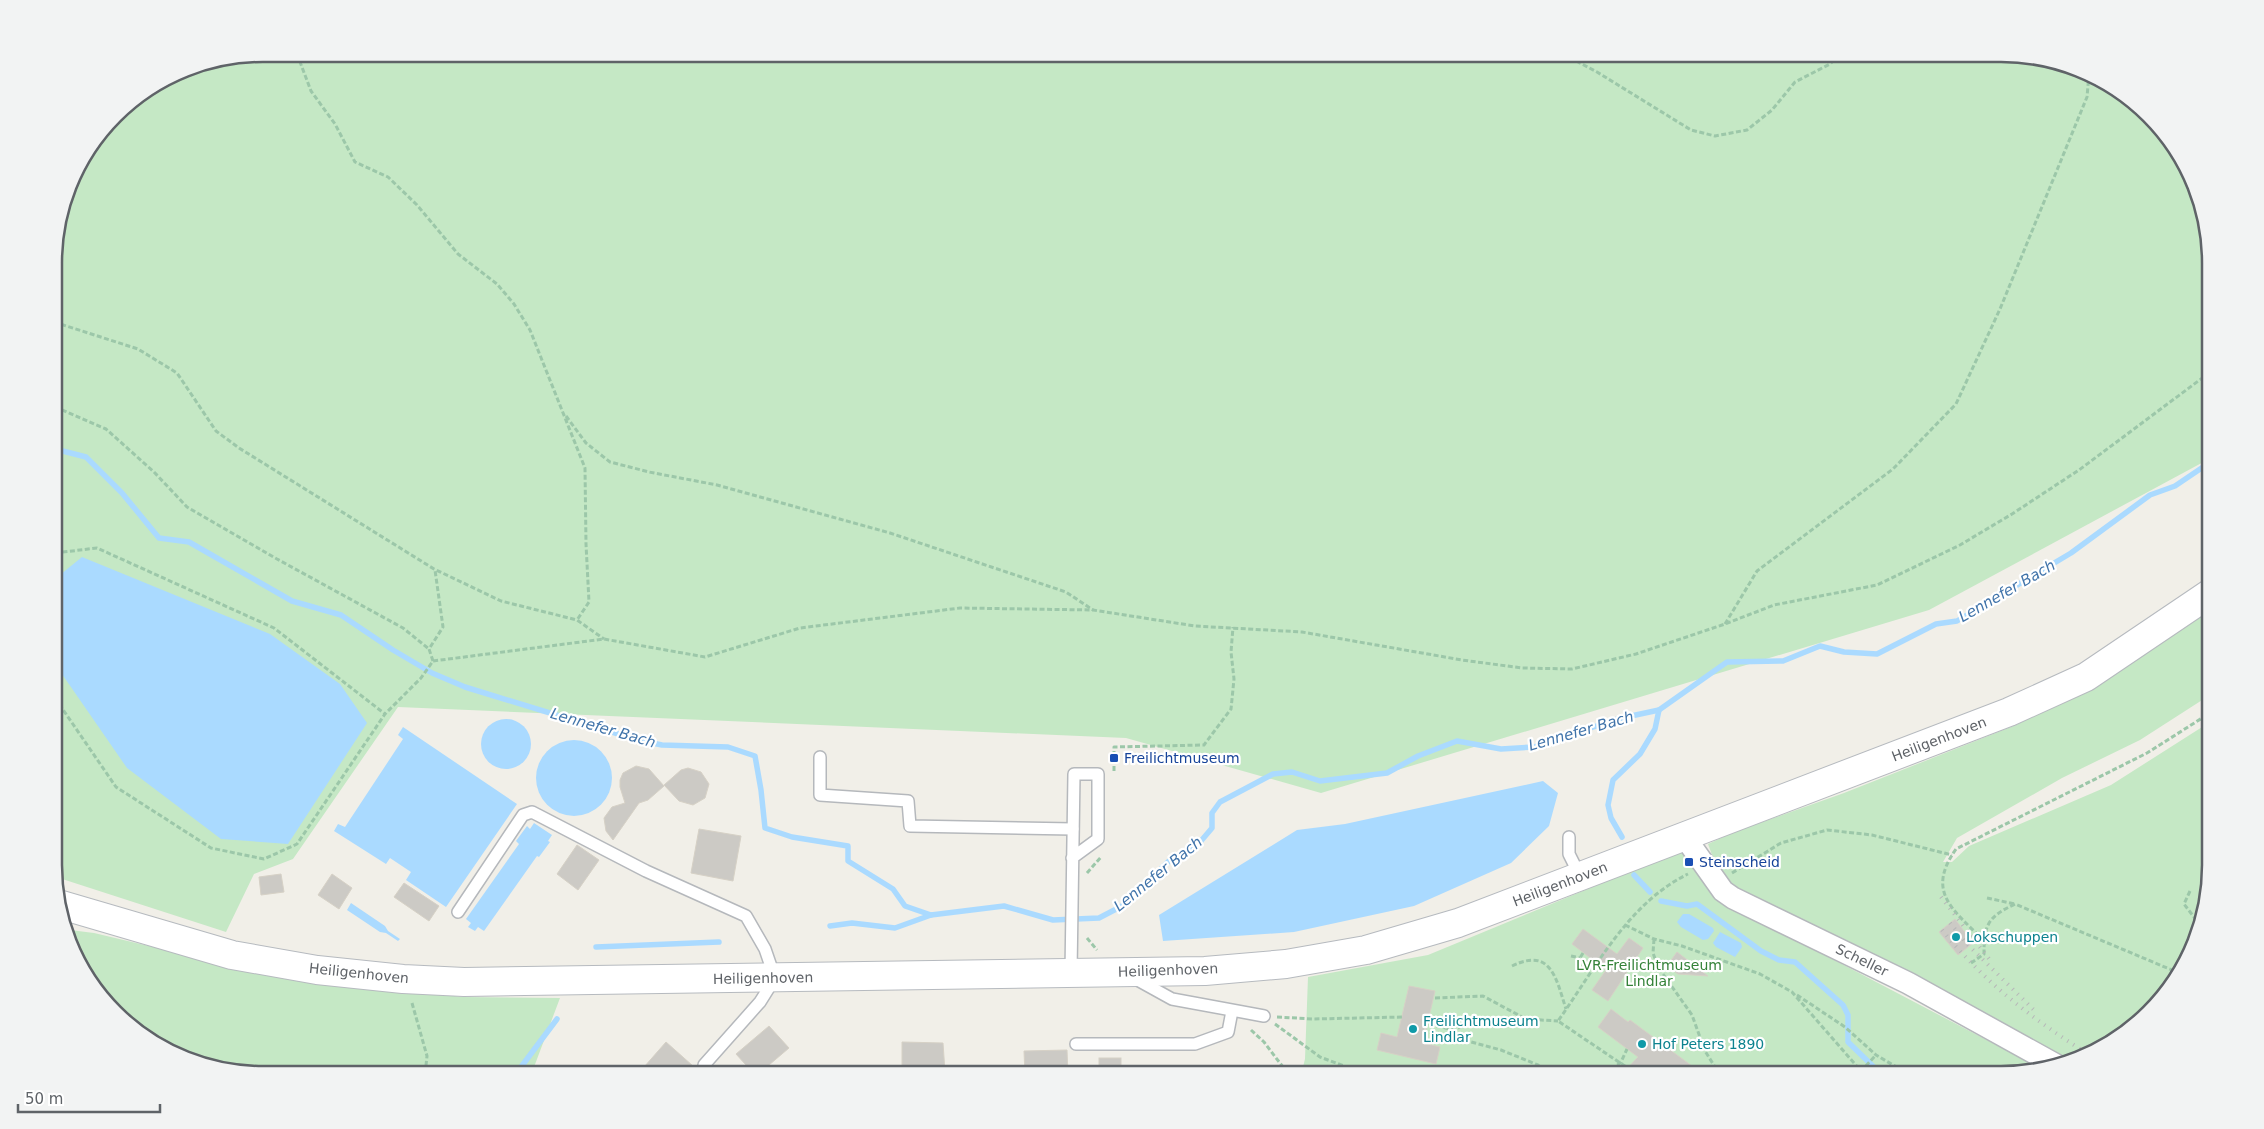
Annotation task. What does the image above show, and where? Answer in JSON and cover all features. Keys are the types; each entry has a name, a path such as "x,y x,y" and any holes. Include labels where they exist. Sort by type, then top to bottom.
{"main road":[{"name":"Heiligenhoven","path":"66,906 232,954 317,970 403,979 464,982 1124,972 1205,970 1286,964 1366,950 1458,923 2010,712 2086,677 2202,599"}],"street":[{"name":"Scheller","path":"1684,836 1723,891 1733,898 1908,983 2049,1061"}],"lane":[{"path":"820,757 820,796 908,801 910,826 1073,829"},
{"path":"1071,972 1072,858 1074,774 1098,774 1098,839 1072,858"},
{"path":"458,912 522,816 532,812 646,871 746,916 765,949 775,978 760,1002 704,1066"},
{"path":"1569,837 1569,854 1580,876"},
{"path":"1124,972 1172,999 1264,1016"},
{"path":"1076,1044 1194,1044 1228,1032 1232,1011"}],"path":[{"path":"300,62 311,91 335,124 355,162 388,177 441,232 458,254 497,284 514,304 530,330 585,468 589,602 577,620"},
{"path":"1578,62 1691,130 1715,136 1747,130 1772,110 1795,82 1832,62"},
{"path":"1725,624 1757,571 1893,469 1956,404 2000,310 2087,97 2088,82"},
{"path":"62,325 138,349 177,373 216,431 239,448 434,569 501,601 577,620 604,639"},
{"path":"62,708 116,787 211,848 264,859 297,844 385,714 421,678 433,661 604,639 705,657 800,628 951,610 1093,610 1195,626 1302,632 1514,667 1572,669 1629,656 1725,624 1774,605 1877,586 1960,546 2079,470 2202,378"},
{"path":"62,410 106,429 154,472 187,507 403,628 429,649 433,661"},
{"path":"562,410 586,443 610,462 649,472 717,485 890,534 1066,592 1093,610"},
{"path":"62,553 97,548 274,628 385,714"},
{"path":"429,649 443,626 434,569"},
{"path":"1114,747 1204,745 1231,709 1234,680 1231,652 1233,627"},
{"path":"1984,941 1943,895 1942,878 1956,849 2147,753 2202,718"},
{"path":"1558,1021 1626,925 1653,898 1674,881 1710,874 1781,843 1827,830 1872,835 1952,855"},
{"path":"2190,891 2184,904 2195,917"},
{"path":"1987,898 2015,904 2172,970"},
{"path":"1971,964 1984,954 1984,933 1996,913 2015,904"},
{"path":"1626,925 1654,939 1682,946 1760,974 1792,992 1845,1027 1876,1055 1895,1066"},
{"path":"1654,939 1653,954 1658,967 1692,1015 1704,1051 1714,1066"},
{"path":"1580,958 1583,953"},
{"path":"1571,956 1580,958 1595,968"},
{"path":"1512,966 1524,960 1537,959 1548,965 1558,982 1567,1009"},
{"path":"403,979 418,1017 427,1056 426,1066"},
{"path":"1792,992 1857,1066"},
{"path":"1435,998 1483,996 1524,1018"},
{"path":"1232,1011 1264,1042 1282,1066"},
{"path":"1264,1016 1313,1018 1403,1017"},
{"path":"1264,1016 1320,1056 1345,1066"},
{"path":"1428,1024 1454,1030 1474,1021 1524,1018 1558,1021 1626,1066"},
{"path":"1454,1030 1460,1039 1501,1050 1539,1066"},
{"path":"1616,1066 1621,1062 1627,1048"},
{"path":"1866,1066 1876,1055"}],"green space":[{"path":"263,62 2001,62 2053,69 2090,83 2112,96 2143,121 2160,141 2181,174 2191,199 2198,224 2202,263 2202,463 1929,610 1321,793 1126,738 398,707 293,859 254,874 226,932 63,879 62,866 62,263 66,224 83,174 96,152 112,131 131,112 152,96 174,83 199,73 224,66"},
{"path":"2202,609 2202,700 2140,740 2062,778 1957,838 1943,862 1952,862 1969,846 2111,785 2202,727 2202,866 2198,905 2191,930 2175,966 2152,998 2123,1025 2090,1046 2058,1058 1733,886 1715,863 1708,844 1734,832 1844,793 2016,725 2113,674"},
{"name":"LVR-Freilichtmuseum Lindlar","path":"1682,850 1718,899 2033,1064 2014,1066 1303,1066 1308,977 1428,955"},
{"path":"73,930 94,933 229,965 462,997 560,998 534,1066 237,1065 211,1060 174,1046 152,1033 131,1017 112,998 96,977 83,955"}],"water":[{"path":"82,557 270,634 340,684 367,723 288,844 221,839 127,768 62,674 62,573"},
{"path":"506,719 515,721 526,730 531,744 529,753 520,764 506,769 497,767 486,758 481,744 483,735 492,724"},
{"path":"403,727 517,804 446,907 406,880 411,872 390,858 386,864 334,831 338,824 345,827 403,739 398,735"},
{"path":"574,740 588,743 601,751 609,764 612,778 609,792 601,805 588,813 574,816 560,813 547,805 539,792 536,778 539,764 547,751 560,743"},
{"path":"1543,781 1558,793 1549,826 1511,863 1414,906 1294,932 1163,941 1159,915 1297,830 1345,824"},
{"path":"534,823 552,835 548,841 550,842 539,857 537,856 484,931 478,927 475,931 468,927 471,923 466,919 519,844 516,841 527,826 530,829"},
{"path":"351,903 385,926 388,931 400,939 398,941 386,933 380,932 347,910"},
{"path":"1683,914 1689,914 1713,928 1714,931 1708,939 1703,940 1681,927 1677,922"},
{"path":"1720,932 1741,943 1742,947 1735,957 1716,947 1713,943"}],"building":[{"path":"636,766 649,769 664,786 648,800 639,803 613,840 606,831 604,818 612,807 625,803 620,780 623,773"},
{"path":"688,768 701,772 709,784 705,798 693,805 679,801 664,785 681,770"},
{"path":"699,829 741,836 733,881 691,873"},
{"path":"577,845 599,860 578,890 557,874"},
{"path":"281,874 284,892 261,895 259,877"},
{"path":"332,874 352,888 339,909 318,895"},
{"path":"404,883 439,906 429,921 394,897"},
{"name":"Lokschuppen","path":"1955,919 1973,943 1958,955 1939,932"},
{"path":"1583,929 1617,954 1629,938 1643,948 1608,1001 1592,990 1606,970 1572,944"},
{"path":"1677,952 1708,976 1678,974 1667,966"},
{"name":"Freilichtmuseum Lindlar","path":"1409,986 1435,991 1423,1043 1440,1047 1436,1064 1377,1050 1381,1033 1397,1037"},
{"name":"Hof Peters 1890","path":"1611,1009 1628,1022 1630,1020 1692,1066 1630,1066 1638,1057 1598,1027"},
{"path":"769,1026 789,1048 770,1066 747,1066 736,1054"},
{"path":"666,1042 693,1066 645,1066"},
{"path":"902,1042 943,1043 945,1066 902,1066"},
{"path":"1067,1050 1068,1066 1025,1066 1024,1051"},
{"path":"1099,1058 1121,1058 1121,1066 1099,1066"}],"waterway":[{"name":"Lennefer Bach","path":"62,451 86,457 122,493 159,538 189,542 292,601 341,615 393,650 432,673 465,687 638,740 662,745 728,747 755,756 765,828 792,837 848,846 848,861 893,889 905,906 931,915 1004,906 1053,920 1099,918 1122,906 1169,861 1201,841 1212,828 1212,813 1220,802 1273,774 1292,772 1320,781 1387,773 1418,756 1457,741 1501,749 1534,747 1617,719 1659,710 1727,662 1783,661 1820,646 1844,652 1877,654 1936,624 1957,621 2071,553 2150,495 2175,486 2202,468"},
{"path":"1622,837 1611,818 1608,805 1613,780 1640,754 1655,729 1659,710"},
{"path":"1634,875 1650,892"},
{"path":"1661,901 1687,906 1697,904 1761,951 1779,960 1795,962 1843,1005 1848,1015 1848,1042 1873,1066"},
{"path":"830,926 852,923 895,928 931,915"},
{"path":"596,947 719,942"},
{"path":"522,1066 557,1019"}],"railway":[{"path":"1941,897 1990,960"},
{"path":"1950,923 1969,946 2035,1011"},
{"path":"1942,930 1992,983 2028,1013 2081,1050"}],"place":[{"name":"Freilichtmuseum","path":"1114,758"},
{"name":"Steinscheid","path":"1689,862"},
{"name":"Lokschuppen","path":"1956,937"},
{"name":"Freilichtmuseum Lindlar","path":"1413,1029"},
{"name":"Hof Peters 1890","path":"1642,1044"}]}
